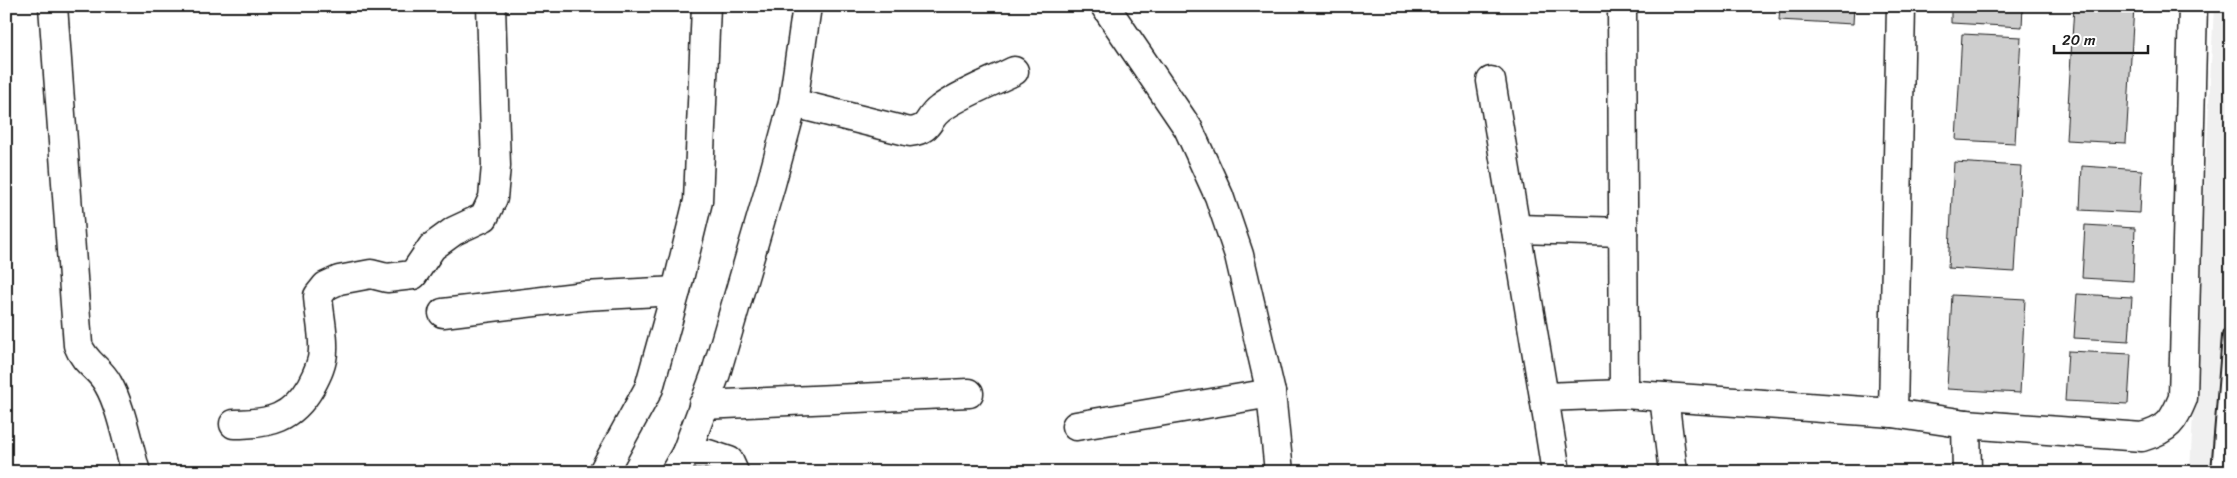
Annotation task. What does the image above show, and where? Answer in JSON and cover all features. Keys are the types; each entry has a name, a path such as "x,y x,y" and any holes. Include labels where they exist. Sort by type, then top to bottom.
{"street":[{"path":"53,6 78,345 82,356 104,378 112,392 136,472"},
{"path":"234,424 260,424 283,417 302,402 319,372 323,350 318,296 326,286 339,280 371,274 388,278 413,275 432,247 454,231 484,217 493,198 496,166 490,6"},
{"path":"602,472 649,388 676,291 698,201 706,6"},
{"path":"680,462 716,373 793,103 807,6"},
{"path":"1105,6 1188,128 1219,196 1239,255 1271,393 1279,472"},
{"path":"1622,6 1624,394"},
{"path":"1893,413 1902,6"},
{"path":"1544,397 1624,394 1893,413 1966,424 2142,437 2160,432 2174,420 2183,398 2193,6"},
{"path":"793,103 910,132 920,130 928,125 938,110 1014,71"},
{"path":"1491,81 1556,472"},
{"path":"1516,229 1623,232"},
{"path":"443,313 586,296 676,291"},
{"path":"703,405 969,393"},
{"path":"1076,426 1271,393"},
{"path":"1664,397 1673,472"},
{"path":"1966,424 1967,472"},
{"path":"680,462 708,454 728,461 734,472"}],"lane":[{"path":"2220,472 2231,336"}],"shaded area":[{"path":"2214,6 2231,6 2231,472 2190,472"}],"building":[{"path":"1780,6 1854,6 1853,24 1779,20"},
{"path":"1951,6 2023,6 2022,27 1951,23"},
{"path":"2074,6 2134,6 2126,143 2066,140"},
{"path":"1962,34 2021,37 2015,143 1956,140"},
{"path":"1954,162 2021,166 2015,272 1948,268"},
{"path":"2082,166 2142,170 2140,213 2080,210"},
{"path":"2085,225 2135,228 2133,281 2082,278"},
{"path":"2077,294 2132,297 2129,341 2074,338"},
{"path":"1952,295 2025,299 2020,393 1947,389"},
{"path":"2068,351 2131,354 2128,404 2065,401"}]}
